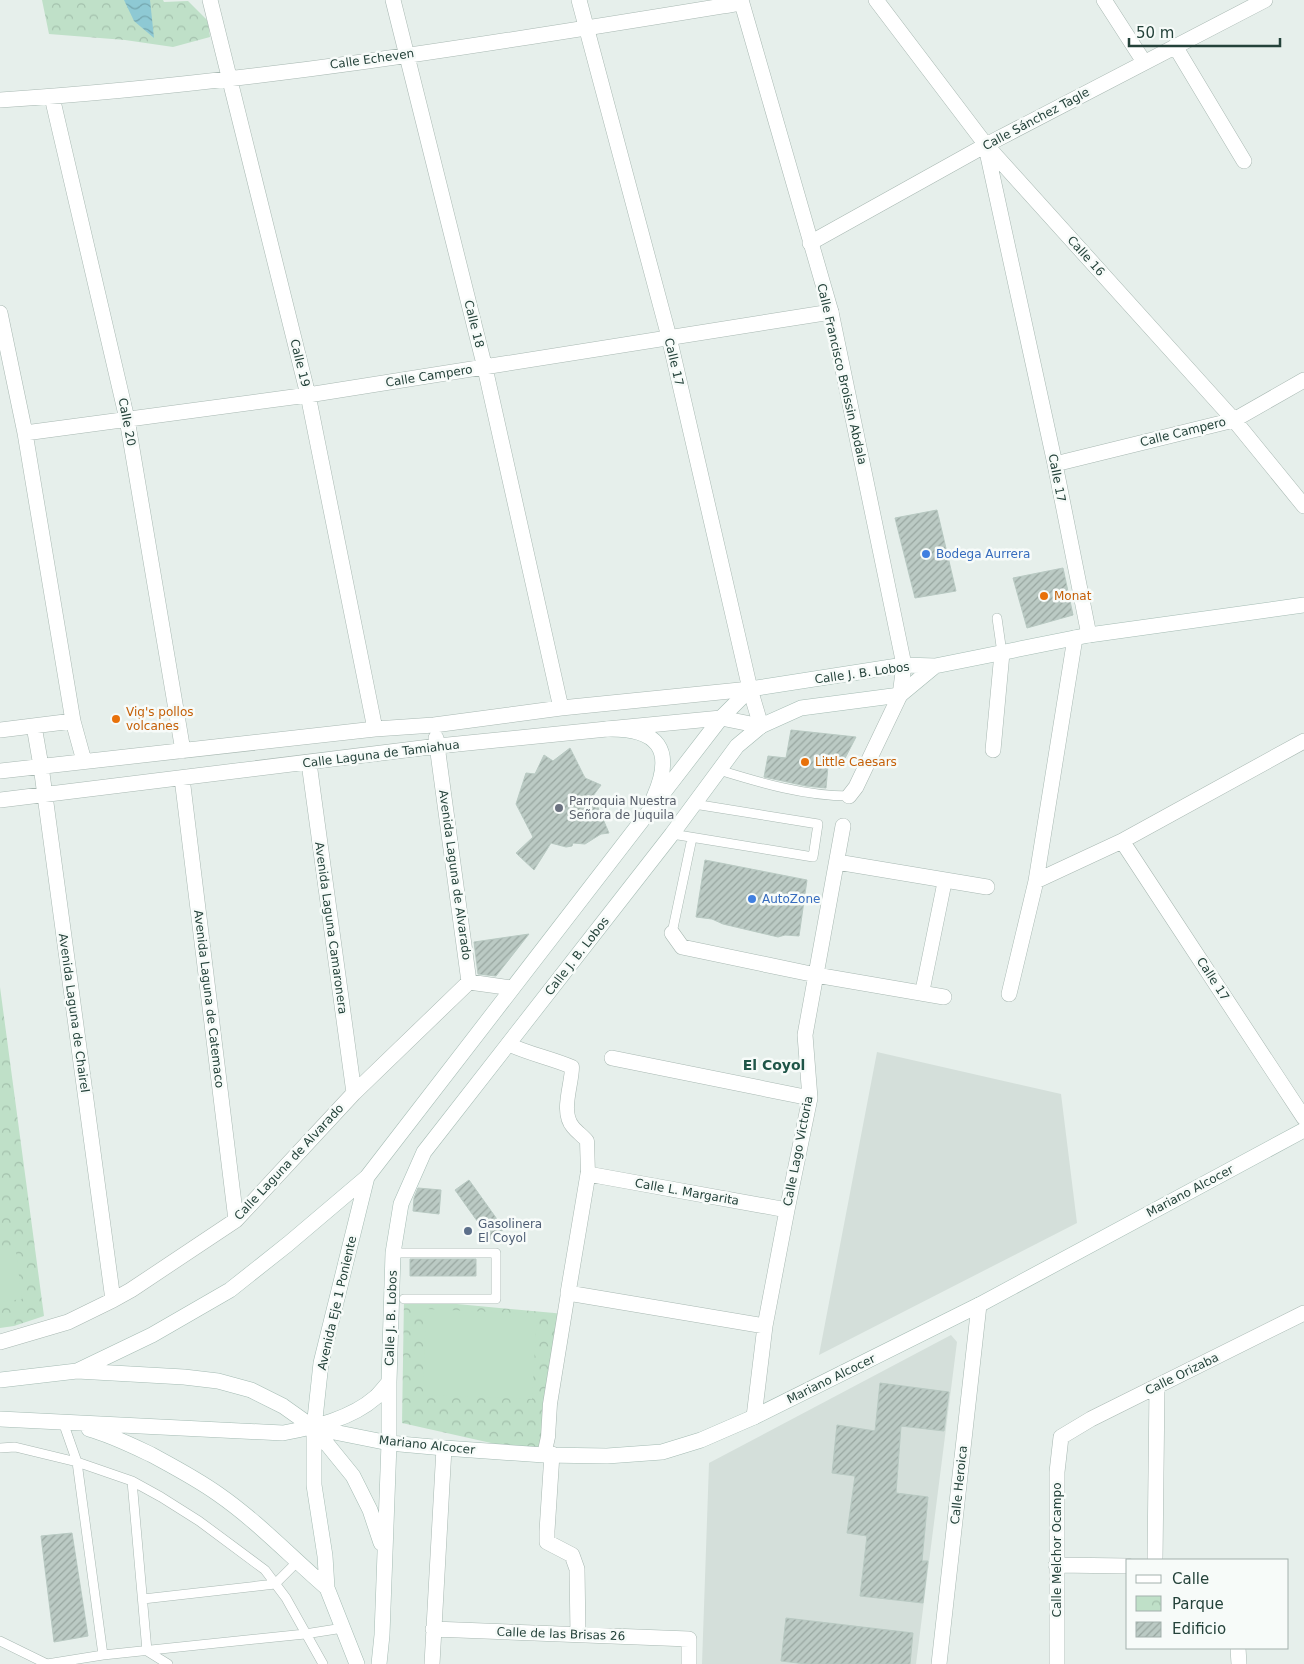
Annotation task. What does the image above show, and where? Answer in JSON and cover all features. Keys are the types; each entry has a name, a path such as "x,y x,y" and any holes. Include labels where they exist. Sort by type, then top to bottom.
{"street":[{"name":"Calle 19","path":"210,0 308,395 375,729"},
{"name":"Calle 18","path":"393,0 485,368 561,708"},
{"name":"Calle 17","path":"579,0 669,337 750,689 761,726"},
{"name":"Calle 16","path":"876,0 986,145 1234,420 1304,506"},
{"path":"1104,0 1144,62"},
{"name":"Calle Sánchez Tagle","path":"810,243 986,145 1265,0"},
{"name":"Calle Echeven","path":"0,100 229,78 406,55 586,28 741,1"},
{"name":"Calle Francisco Broissin Abdala","path":"741,1 831,312 904,665 900,695"},
{"path":"1174,46 1244,161"},
{"name":"Calle 20","path":"52,96 127,419 183,751"},
{"name":"Calle 17","path":"986,145 1054,464 1082,637"},
{"name":"Calle Campero","path":"25,433 308,395 831,312"},
{"path":"0,313 25,433 73,721 84,761"},
{"name":"Calle Campero","path":"1054,464 1234,420 1304,380"},
{"name":"Calle J. B. Lobos","path":"750,689 904,665 935,666 1082,637 1304,605"},
{"path":"1009,994 1036,880 1082,637"},
{"path":"993,750 1002,653"},
{"name":"Calle J. B. Lobos","path":"389,1382 393,1253 400,1204 424,1152 672,834 737,746 761,726 801,708 900,695 935,666"},
{"path":"77,1371 152,1335 230,1290 367,1177 721,718 750,689"},
{"name":"Calle Laguna de Tamiahua","path":"0,770 375,729 434,725 561,708 750,689"},
{"path":"849,796 856,787 900,695"},
{"name":"Calle Laguna de Tamiahua","path":"0,800 438,746 607,728 721,718 761,726"},
{"path":"0,730 73,721"},
{"name":"Avenida Laguna de Alvarado","path":"434,725 469,982"},
{"name":"Avenida Laguna de Chairel","path":"34,726 113,1300"},
{"path":"607,728 620,728 640,733 653,739 660,746 664,758 663,770 659,786 646,815"},
{"path":"1036,880 1122,841 1304,742"},
{"name":"Avenida Laguna Camaronera","path":"308,763 354,1093"},
{"name":"Avenida Laguna de Catemaco","path":"182,778 236,1220"},
{"name":"Calle Lago Victoria","path":"754,1417 765,1326 810,1098 805,1035 843,826"},
{"name":"Calle 17","path":"1122,841 1304,1118"},
{"path":"837,862 987,887"},
{"path":"922,993 944,880"},
{"path":"672,933 682,947 816,975 944,997"},
{"path":"469,982 512,988"},
{"name":"Calle Laguna de Alvarado","path":"0,1342 68,1322 113,1300 132,1290 236,1220 354,1093 469,982"},
{"path":"508,1044 524,1052 556,1060 572,1067 567,1116 572,1126 587,1141 588,1174 550,1404 548,1437 547,1542 572,1555 576,1570 578,1634"},
{"path":"612,1058 810,1098"},
{"name":"Mariano Alcocer","path":"314,1428 389,1443 444,1448 607,1456 662,1452 700,1440 754,1417 979,1305 1304,1130"},
{"name":"Calle L. Margarita","path":"588,1174 787,1210"},
{"name":"Avenida Eje 1 Poniente","path":"357,1664 327,1588 325,1556 314,1485 314,1428 321,1363 367,1177"},
{"path":"568,1293 765,1326"},
{"name":"Calle Heroica","path":"939,1664 979,1305"},
{"name":"Calle Orizaba","path":"1061,1437 1091,1419 1304,1314"},
{"path":"0,1380 77,1371 184,1377 218,1381 251,1390 284,1406 314,1428 353,1476 370,1510 385,1554"},
{"path":"0,1419 284,1433 314,1428 357,1410 376,1396 389,1382"},
{"path":"379,1664 382,1635 389,1443 389,1382"},
{"path":"1155,1559 1157,1386"},
{"path":"63,1422 114,1437 174,1467 218,1494 327,1588"},
{"name":"Calle Melchor Ocampo","path":"1057,1664 1057,1472 1061,1437"},
{"path":"432,1664 444,1448"},
{"path":"1056,1565 1126,1566"},
{"name":"Calle de las Brisas 26","path":"433,1629 690,1639 689,1664"},
{"path":"1238,1649 1238,1664"}],"lane":[{"path":"997,618 1002,653"},
{"path":"719,770 768,785 834,796 849,796"},
{"path":"672,834 813,857 818,824 694,804"},
{"path":"672,933 692,838"},
{"path":"393,1253 496,1253 496,1300 404,1299"},
{"path":"63,1422 77,1462 103,1655"},
{"path":"0,1448 15,1447 77,1462 132,1481 161,1496 223,1538 265,1570 286,1598 323,1664"},
{"path":"132,1481 147,1651"},
{"path":"143,1600 276,1584 297,1562"},
{"path":"0,1641 47,1664 103,1655 305,1634 344,1628"},
{"path":"147,1651 168,1664"}],"shaded area":[{"path":"877,1052 1061,1094 1077,1223 819,1355"},
{"path":"951,1335 957,1342 916,1664 702,1664 709,1463"}],"green space":[{"path":"42,0 188,1 208,21 210,37 173,47 125,40 49,34"},
{"path":"0,987 44,1316 14,1326 0,1328"},
{"path":"15,1245 22,1299 0,1302 0,1247"},
{"path":"404,1299 565,1314 544,1455 402,1423"},
{"path":"426,1309 537,1314 532,1399 423,1395"}],"water":[{"path":"124,0 150,0 154,38 134,21"}],"building":[{"name":"Bodega Aurrera","path":"937,510 956,591 915,598 895,518"},
{"name":"Monat","path":"1063,568 1073,615 1027,628 1013,578"},
{"name":"Little Caesars","path":"791,730 856,737 840,768 828,766 826,788 806,786 764,777 768,756 786,758"},
{"name":"Parroquia Nuestra Señora de Juquila","path":"570,748 585,778 601,785 593,796 609,833 601,834 585,844 573,843 572,846 566,847 551,843 534,870 516,853 533,837 516,804 526,773 535,774 544,755 553,761"},
{"name":"AutoZone","path":"705,860 807,880 799,936 785,935 778,937 723,924 712,919 696,917"},
{"path":"529,934 496,976 478,974 474,942"},
{"path":"469,1180 504,1229 490,1239 455,1190"},
{"path":"418,1188 441,1190 439,1214 413,1211 414,1198"},
{"path":"410,1259 476,1259 476,1276 410,1276"},
{"path":"880,1383 949,1392 944,1431 901,1426 896,1493 928,1497 922,1561 928,1561 923,1603 860,1596 867,1536 847,1533 855,1476 832,1473 837,1425 875,1431"},
{"path":"72,1533 88,1636 54,1642 41,1536"},
{"path":"786,1618 913,1633 910,1664 806,1664 781,1661"}],"place":[{"name":"Bodega Aurrera","path":"926,554"},
{"name":"Monat","path":"1044,596"},
{"name":"Vig's pollos volcanes","path":"116,719"},
{"name":"Little Caesars","path":"805,762"},
{"name":"Parroquia Nuestra Señora de Juquila","path":"559,808"},
{"name":"AutoZone","path":"752,899"},
{"name":"Gasolinera El Coyol","path":"468,1231"}],"district":[{"name":"El Coyol","path":"774,1065"}]}
